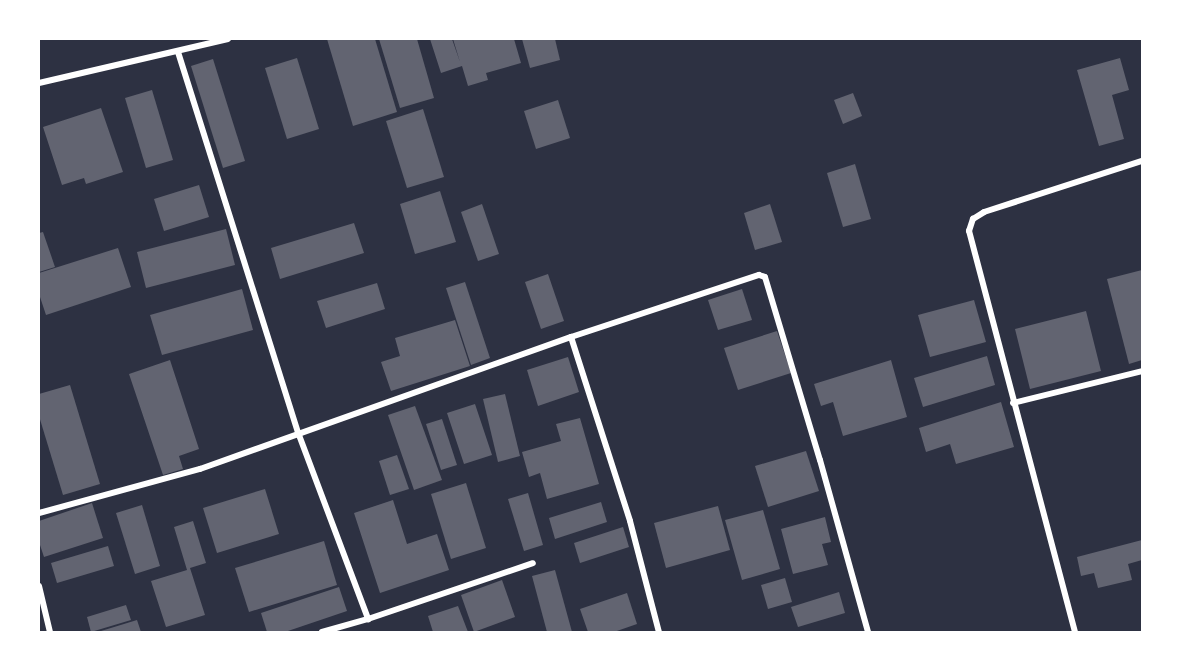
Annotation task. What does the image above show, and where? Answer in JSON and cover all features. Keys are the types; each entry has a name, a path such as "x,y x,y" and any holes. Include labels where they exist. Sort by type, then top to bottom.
{"street":[{"path":"39,83 228,39"},
{"path":"178,52 299,435 368,619"},
{"path":"1075,632 969,231 973,219 984,212 1142,161"},
{"path":"39,513 200,469 572,337 759,275 765,278 820,460 868,632"},
{"path":"572,337 630,522 659,632"},
{"path":"1013,404 1142,371"},
{"path":"322,632 368,619 533,563"},
{"path":"39,586 50,632"}],"building":[{"path":"327,39 375,39 397,112 353,126"},
{"path":"379,39 417,39 434,98 400,108"},
{"path":"430,39 452,39 460,62 453,39 514,39 521,63 486,73 488,80 468,86 462,66 441,73"},
{"path":"522,39 555,39 560,60 530,68"},
{"path":"297,58 319,129 287,139 265,68"},
{"path":"1120,58 1129,90 1112,95 1124,139 1099,146 1077,70"},
{"path":"213,59 245,161 223,168 191,66"},
{"path":"152,90 173,160 146,168 125,98"},
{"path":"853,93 862,116 843,124 834,100"},
{"path":"558,100 570,138 536,149 524,111"},
{"path":"101,108 123,172 86,184 84,178 62,185 43,127"},
{"path":"423,109 444,177 407,188 386,121"},
{"path":"855,164 871,219 843,227 827,173"},
{"path":"199,185 209,217 164,231 154,199"},
{"path":"440,191 456,242 415,254 400,204"},
{"path":"482,204 499,254 478,261 461,212"},
{"path":"770,204 782,242 755,250 744,213"},
{"path":"354,223 364,253 280,279 271,248"},
{"path":"226,229 235,265 146,288 137,252"},
{"path":"43,232 55,267 39,272 39,233"},
{"path":"118,248 131,287 46,315 39,294 39,273"},
{"path":"1142,270 1142,360 1129,364 1107,279"},
{"path":"548,274 564,321 541,329 525,282"},
{"path":"465,282 490,358 471,365 446,288"},
{"path":"377,283 385,309 326,328 317,301"},
{"path":"242,289 253,330 162,355 150,315"},
{"path":"742,289 752,320 718,330 708,300"},
{"path":"974,300 986,342 930,357 918,315"},
{"path":"1086,311 1101,371 1030,389 1015,329"},
{"path":"455,320 470,366 391,391 381,362 400,356 395,338"},
{"path":"777,331 791,373 738,390 724,348"},
{"path":"987,356 995,385 923,407 914,378"},
{"path":"568,357 579,392 538,406 527,370"},
{"path":"170,360 199,449 179,456 183,469 163,475 129,374"},
{"path":"891,360 907,417 843,436 833,402 821,406 814,384"},
{"path":"70,385 100,484 63,495 39,416 39,394"},
{"path":"505,394 520,456 498,462 483,399"},
{"path":"1001,402 1014,447 956,464 950,444 926,452 919,428"},
{"path":"475,404 492,455 464,464 447,413"},
{"path":"415,406 442,480 414,490 388,415"},
{"path":"580,418 599,484 547,499 540,473 529,477 522,452 561,441 556,424"},
{"path":"442,419 457,465 441,470 426,424"},
{"path":"806,451 819,491 768,507 755,466"},
{"path":"397,455 409,489 390,495 379,461"},
{"path":"466,483 486,548 451,559 431,494"},
{"path":"265,489 279,534 217,553 203,508"},
{"path":"528,493 543,545 524,551 508,499"},
{"path":"393,500 407,544 437,534 449,570 380,593 354,513"},
{"path":"601,502 607,522 555,539 549,518"},
{"path":"92,503 103,538 44,557 39,542 39,521"},
{"path":"142,505 160,566 135,574 116,513"},
{"path":"718,506 730,550 666,568 654,523"},
{"path":"763,510 780,569 742,580 725,520"},
{"path":"825,517 831,542 822,544 828,565 793,574 781,529"},
{"path":"193,521 206,563 190,568 205,615 166,627 151,581 187,570 174,527"},
{"path":"623,527 629,547 580,563 574,543"},
{"path":"1142,540 1142,560 1128,564 1132,580 1098,588 1094,573 1081,576 1077,557"},
{"path":"324,541 337,585 249,612 235,568"},
{"path":"108,546 114,566 57,583 51,563"},
{"path":"555,570 572,632 547,632 532,576"},
{"path":"785,578 792,602 768,609 761,585"},
{"path":"502,580 515,617 474,632 461,595"},
{"path":"339,587 347,611 285,632 267,632 261,613"},
{"path":"839,592 845,613 798,627 791,607"},
{"path":"627,593 637,624 614,632 588,632 580,609"},
{"path":"126,605 131,620 91,632 87,617"},
{"path":"458,606 468,632 433,632 428,616"},
{"path":"137,620 141,632 101,632 101,631"}]}
